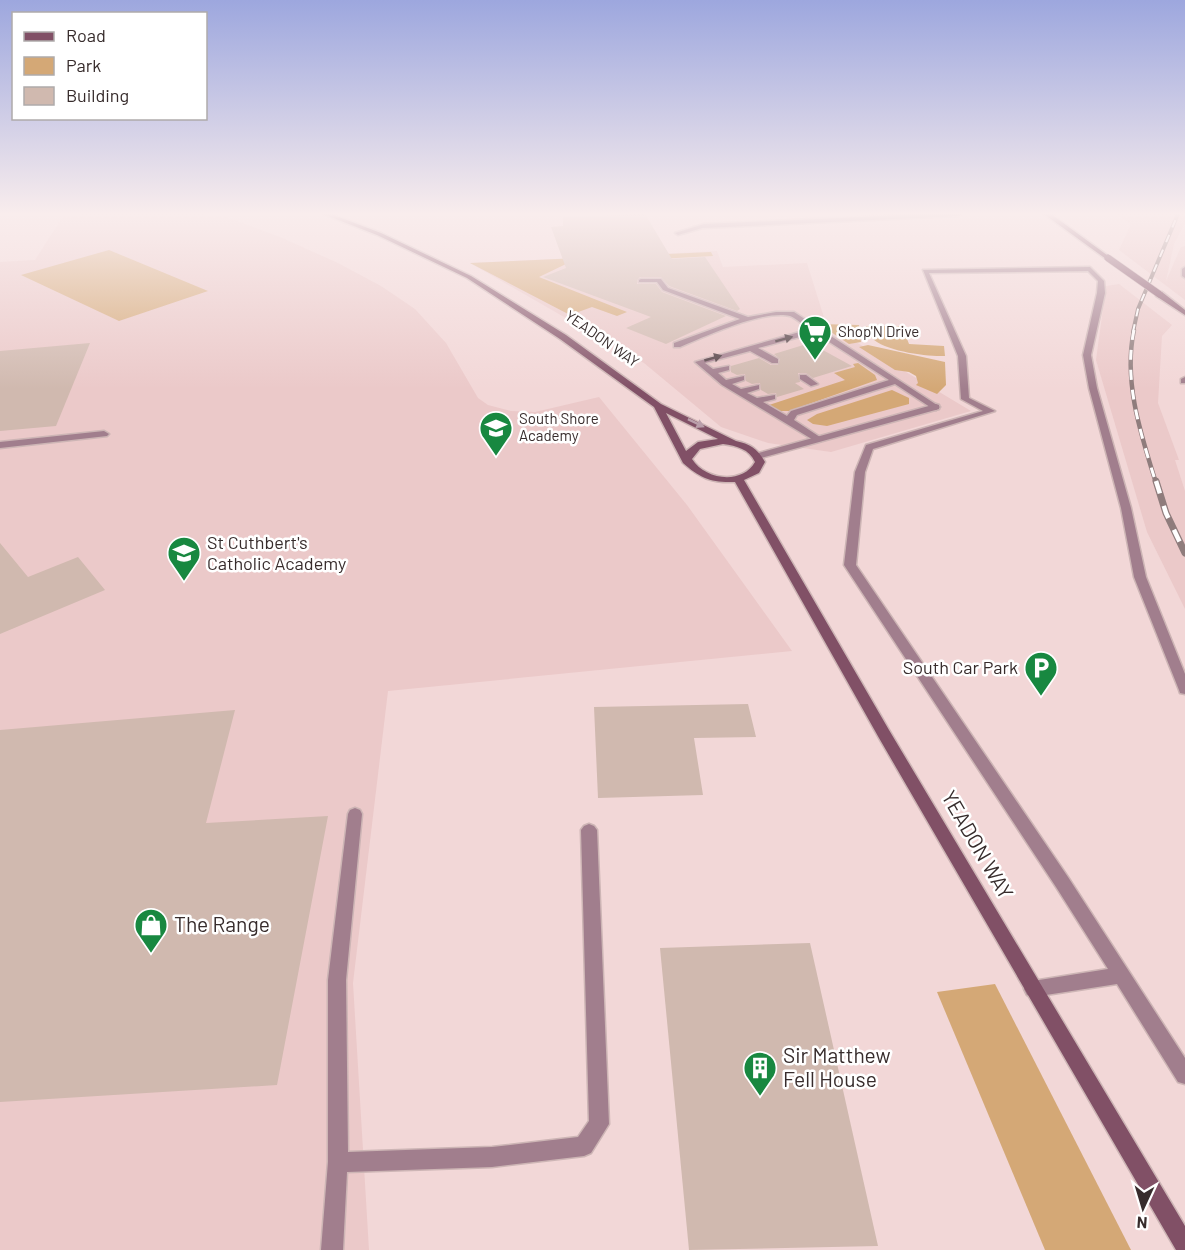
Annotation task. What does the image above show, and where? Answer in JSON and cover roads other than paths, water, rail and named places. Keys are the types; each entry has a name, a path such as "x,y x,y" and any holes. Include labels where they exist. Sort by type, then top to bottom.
{"street":[{"name":"YEADON WAY","path":"459,272 563,337 658,406 734,443 745,446 758,456"},
{"path":"926,272 962,356 965,399 991,411 869,447 860,472 850,565 1185,1075"},
{"path":"1093,272 1101,281 1101,293 1087,355 1093,388 1126,508 1140,577 1185,690"},
{"path":"1128,272 1185,313"},
{"path":"641,280 659,280 665,289 748,319"},
{"path":"677,345 748,319 791,314 936,406 758,456 759,467 747,476 726,479 703,475 689,465 688,453 693,448 711,442 734,443"},
{"path":"816,330 699,362 725,383 818,439"},
{"path":"751,348 771,359 756,360"},
{"path":"711,373 726,368"},
{"path":"802,377 814,384 802,387"},
{"path":"725,383 741,378"},
{"path":"789,421 794,413 804,409 896,381"},
{"path":"741,392 756,387"},
{"path":"756,401 772,396"},
{"name":"YEADON WAY","path":"658,406 689,465"},
{"path":"0,445 104,434"},
{"name":"YEADON WAY","path":"738,478 1180,1244"},
{"path":"332,1250 338,1162 337,980 355,814"},
{"path":"338,1162 463,1158 549,1152 584,1146 599,1124 589,830"},
{"path":"1033,989 1121,975"}],"railway":[{"path":"1133,332 1138,309 1153,272"},
{"path":"1134,330 1131,349 1132,388 1135,408 1156,483"},
{"path":"1156,481 1166,513 1185,553"}],"place":[{"name":"Shop'N Drive","path":"815,361"},
{"name":"South Shore Academy","path":"496,457"},
{"name":"St Cuthbert's Catholic Academy","path":"184,582"},
{"name":"South Car Park","path":"1041,697"},
{"name":"The Range","path":"151,954"},
{"name":"Sir Matthew Fell House","path":"760,1097"}]}
